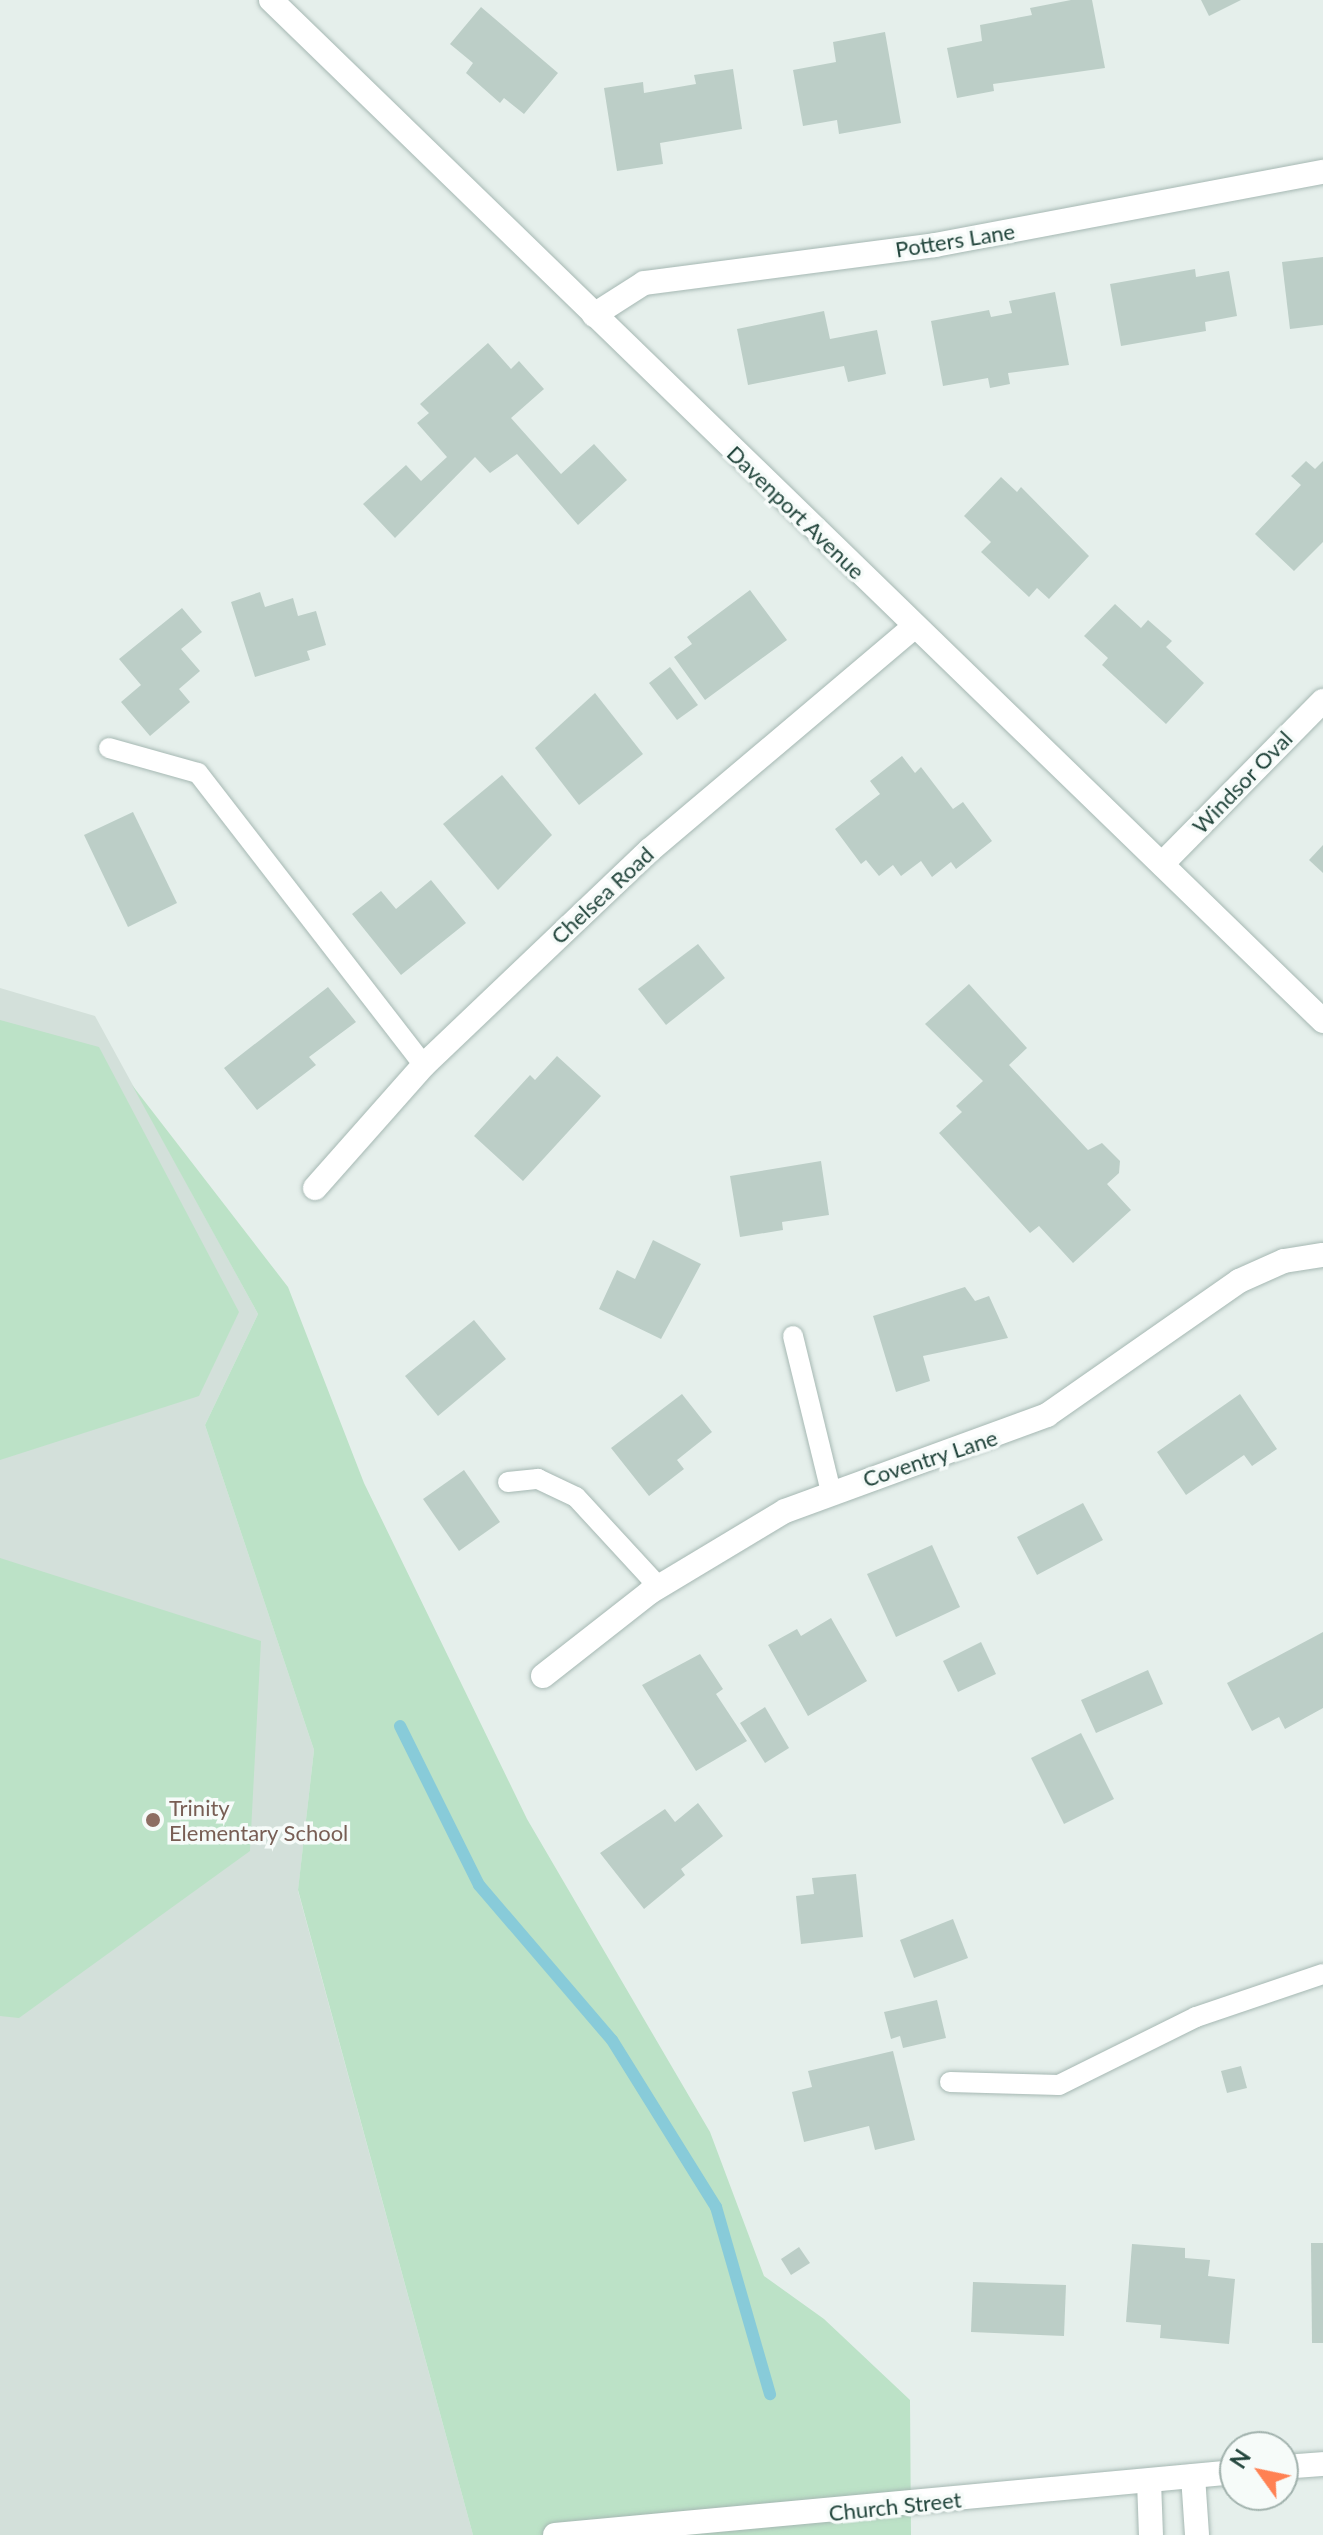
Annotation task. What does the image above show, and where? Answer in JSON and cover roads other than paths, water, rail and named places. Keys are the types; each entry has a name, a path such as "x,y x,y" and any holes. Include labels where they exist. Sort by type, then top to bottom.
{"street":[{"name":"Davenport Avenue","path":"271,0 1323,1021"},
{"name":"Potters Lane","path":"594,315 644,283 935,245 1323,172"},
{"name":"Chelsea Road","path":"315,1188 424,1065 650,850 914,627"},
{"name":"Windsor Oval","path":"1162,864 1323,701"},
{"name":"Coventry Lane","path":"543,1676 659,1587 785,1511 831,1492 990,1440 1047,1415 1239,1281 1284,1261 1323,1255"},
{"path":"1299,2466 1323,2464"},
{"name":"Church Street","path":"555,2535 1219,2474"},
{"path":"1193,2476 1197,2535"},
{"path":"1149,2481 1151,2535"}],"lane":[{"path":"109,748 198,773 424,1065"},
{"path":"793,1336 831,1492"},
{"path":"508,1482 538,1479 576,1497 659,1587"},
{"path":"950,2082 1059,2085 1196,2017 1323,1974"}],"waterway":[{"path":"400,1726 479,1885 612,2040 716,2207 770,2394"}],"place":[{"name":"Trinity Elementary School","path":"153,1820"}]}
